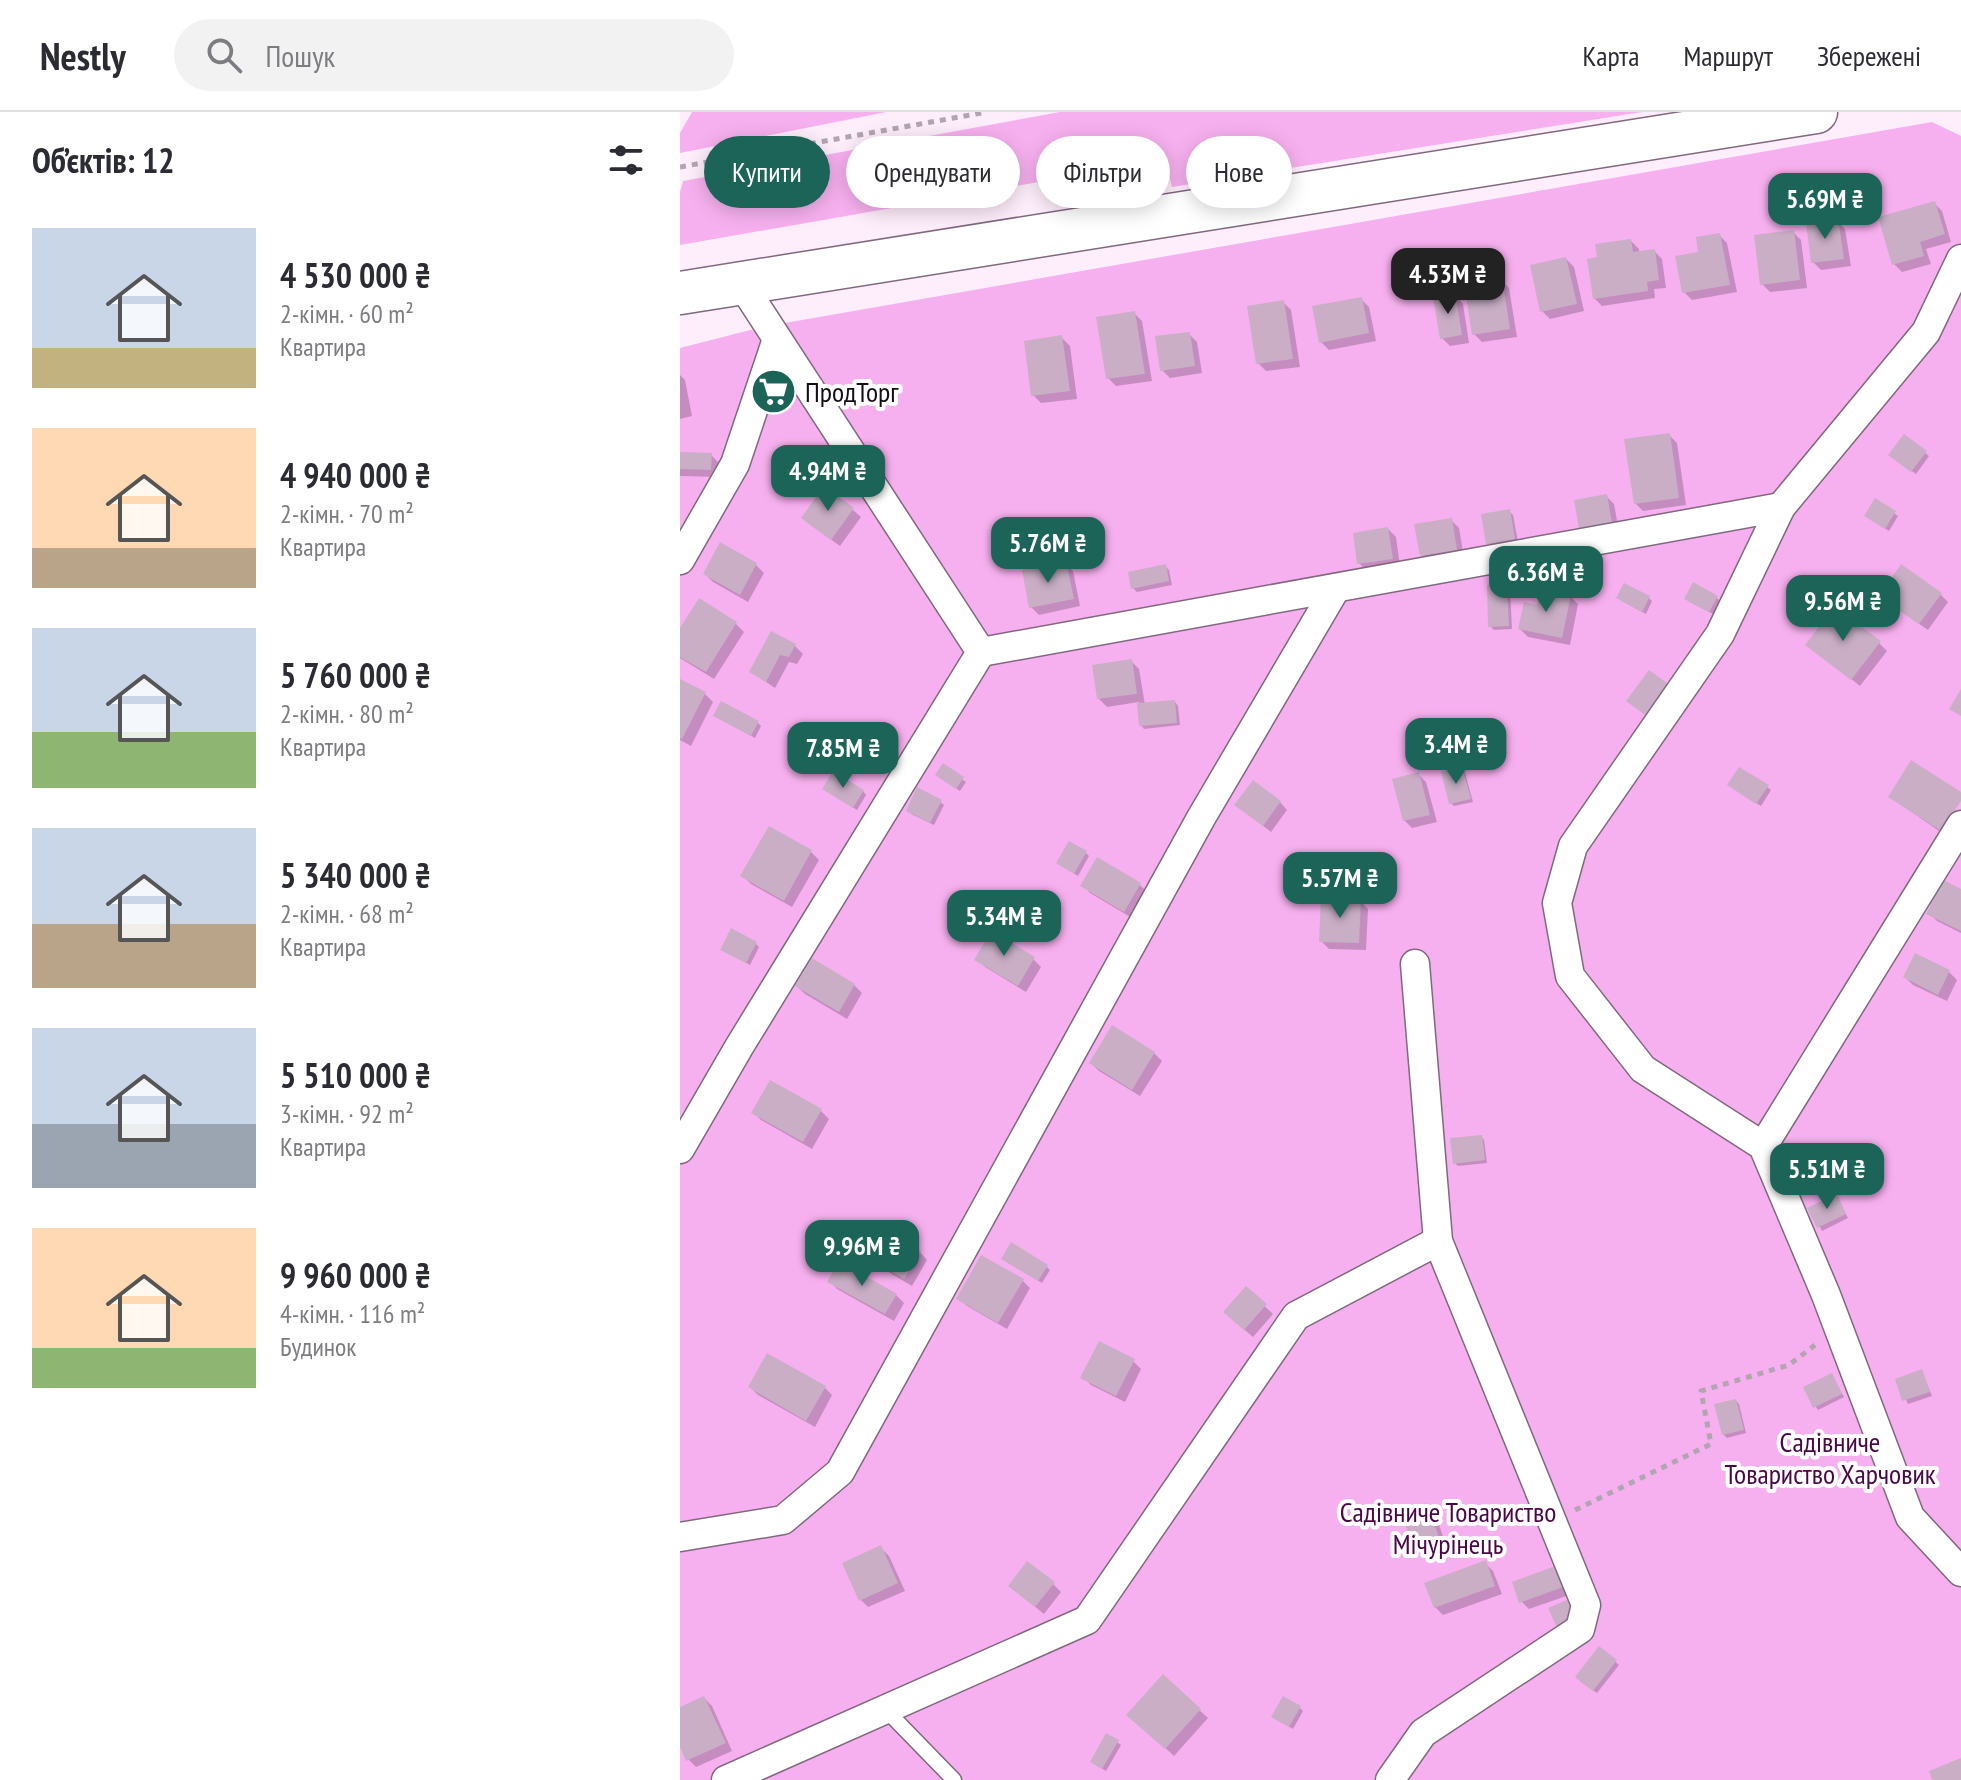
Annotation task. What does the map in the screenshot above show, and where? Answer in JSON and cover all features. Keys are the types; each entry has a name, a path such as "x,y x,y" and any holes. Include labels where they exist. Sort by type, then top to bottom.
{"main road":[{"path":"680,293 1816,112"}],"street":[{"path":"1961,259 1926,332 1781,507 1720,634 1573,846 1557,903 1570,976 1643,1069 1763,1146 1838,1327 1910,1517 1961,1572"},
{"path":"741,283 981,652"},
{"path":"680,560 735,464 777,339"},
{"path":"680,1149 981,652 1781,507"},
{"path":"680,1537 783,1520 840,1472 1201,818 1336,588"},
{"path":"1763,1146 1961,825"},
{"path":"1390,1780 1423,1733 1580,1629 1586,1605 1438,1241 1415,964"},
{"path":"726,1780 1087,1620 1296,1316 1438,1241"}],"lane":[{"path":"885,1709 954,1780"}],"path":[{"path":"680,167 987,112"},
{"path":"1552,1521 1711,1444 1701,1391 1789,1365 1838,1327"}],"green space":[{"path":"692,112 886,112 765,136 704,136 704,148 680,153 680,133"},
{"path":"1060,112 1642,112 1292,168 1292,136 1186,136 1186,185 1172,187 1170,136 1036,136 1036,183 1020,185 1020,136 929,136"},
{"path":"1932,122 1961,136 1961,1780 680,1780 680,348 762,327"},
{"path":"846,151 846,208 891,208 680,245 680,192 683,181 704,177 704,208 830,208 830,154"}],"building":[{"path":"1935,201 1945,234 1920,242 1924,256 1892,265 1878,217"},
{"path":"1838,218 1844,259 1811,263 1806,223"},
{"path":"1794,230 1800,280 1760,285 1754,235"},
{"path":"1720,233 1730,285 1682,293 1675,256 1698,252 1696,237"},
{"path":"1631,239 1633,252 1655,249 1659,280 1647,282 1648,291 1593,299 1587,259 1597,257 1595,244"},
{"path":"1566,257 1577,304 1540,312 1530,265"},
{"path":"1502,277 1510,329 1472,335 1464,283"},
{"path":"1455,293 1462,335 1440,339 1433,297"},
{"path":"1362,297 1369,333 1319,343 1312,306"},
{"path":"1284,300 1293,359 1256,364 1247,306"},
{"path":"1135,311 1145,374 1106,379 1096,317"},
{"path":"1190,332 1195,366 1160,371 1155,336"},
{"path":"1062,335 1070,391 1031,396 1024,341"},
{"path":"1670,433 1679,498 1634,504 1624,439"},
{"path":"1904,434 1927,451 1911,472 1888,455"},
{"path":"680,452 712,453 711,470 680,469"},
{"path":"824,486 854,508 831,540 801,518"},
{"path":"1607,494 1612,523 1579,529 1574,500"},
{"path":"1875,498 1896,511 1885,529 1864,516"},
{"path":"1510,509 1515,539 1486,544 1481,514"},
{"path":"1452,518 1457,550 1420,556 1414,524"},
{"path":"1388,527 1393,559 1357,564 1353,533"},
{"path":"720,542 757,563 740,595 703,574"},
{"path":"1066,561 1074,599 1029,608 1022,570"},
{"path":"1166,564 1169,581 1131,589 1128,572"},
{"path":"1901,564 1942,593 1919,624 1879,596"},
{"path":"1693,582 1718,596 1709,612 1684,599"},
{"path":"1624,583 1650,596 1642,612 1616,598"},
{"path":"1507,584 1509,626 1488,627 1487,585"},
{"path":"1541,588 1571,595 1562,638 1518,629 1524,602 1537,605"},
{"path":"699,598 737,622 706,672 680,657 680,628"},
{"path":"1834,607 1881,641 1851,680 1805,645"},
{"path":"771,631 796,644 789,657 780,655 766,682 749,672"},
{"path":"1132,659 1137,694 1097,699 1092,665"},
{"path":"1649,670 1675,689 1652,720 1626,701"},
{"path":"680,679 706,692 682,739 680,738"},
{"path":"1961,689 1961,716 1949,709"},
{"path":"1175,700 1177,723 1139,726 1137,703"},
{"path":"721,701 759,721 751,736 713,716"},
{"path":"1911,760 1961,792 1961,801 1941,831 1888,797"},
{"path":"943,763 964,777 956,789 935,775"},
{"path":"1462,767 1471,799 1449,804 1441,772"},
{"path":"1739,767 1769,785 1756,804 1727,785"},
{"path":"833,771 864,790 853,808 822,789"},
{"path":"1419,772 1430,815 1403,821 1392,779"},
{"path":"1253,780 1281,801 1263,826 1234,805"},
{"path":"917,787 942,800 930,823 906,811"},
{"path":"769,826 812,850 784,901 740,876"},
{"path":"1069,841 1087,851 1074,874 1056,863"},
{"path":"1097,857 1141,883 1124,912 1080,886"},
{"path":"1943,880 1961,889 1961,931 1926,914"},
{"path":"1321,897 1361,899 1359,943 1319,942"},
{"path":"731,928 757,942 746,963 720,950"},
{"path":"991,931 1035,957 1018,986 974,960"},
{"path":"1915,953 1950,970 1938,995 1903,977"},
{"path":"812,958 855,984 839,1012 795,986"},
{"path":"1112,1025 1155,1052 1132,1090 1089,1063"},
{"path":"770,1080 822,1109 803,1142 751,1113"},
{"path":"1482,1135 1485,1160 1453,1164 1450,1138"},
{"path":"1837,1194 1846,1214 1817,1228 1807,1208"},
{"path":"877,1224 921,1251 904,1279 860,1253"},
{"path":"1011,1242 1048,1265 1038,1281 1001,1259"},
{"path":"981,1255 1024,1279 998,1323 956,1299"},
{"path":"839,1261 897,1294 885,1314 827,1282"},
{"path":"1246,1286 1267,1304 1244,1330 1223,1312"},
{"path":"1099,1341 1135,1359 1116,1396 1080,1378"},
{"path":"767,1353 826,1386 806,1421 748,1387"},
{"path":"1922,1369 1930,1392 1902,1401 1895,1379"},
{"path":"1832,1373 1842,1394 1813,1408 1803,1387"},
{"path":"1736,1399 1744,1430 1722,1435 1714,1404"},
{"path":"1427,1503 1441,1543 1415,1552 1401,1512"},
{"path":"881,1545 898,1583 859,1601 842,1563"},
{"path":"1486,1560 1495,1586 1434,1608 1424,1583"},
{"path":"1027,1561 1055,1582 1035,1607 1008,1586"},
{"path":"1558,1565 1566,1586 1519,1603 1512,1582"},
{"path":"1567,1600 1578,1625 1559,1632 1548,1608"},
{"path":"1599,1646 1617,1660 1593,1691 1575,1677"},
{"path":"1163,1674 1201,1709 1165,1749 1126,1715"},
{"path":"704,1696 726,1743 686,1761 680,1747 680,1707"},
{"path":"1283,1696 1301,1706 1289,1727 1271,1717"},
{"path":"1106,1733 1119,1740 1102,1769 1090,1762"},
{"path":"1961,1758 1961,1780 1932,1780 1929,1771"}],"place":[{"name":"ПродТорг","path":"774,392"}],"park label":[{"name":"Садівниче Товариство Харчовик","path":"1830,1458"},
{"name":"Садівниче Товариство Мічурінець","path":"1448,1528"}]}
